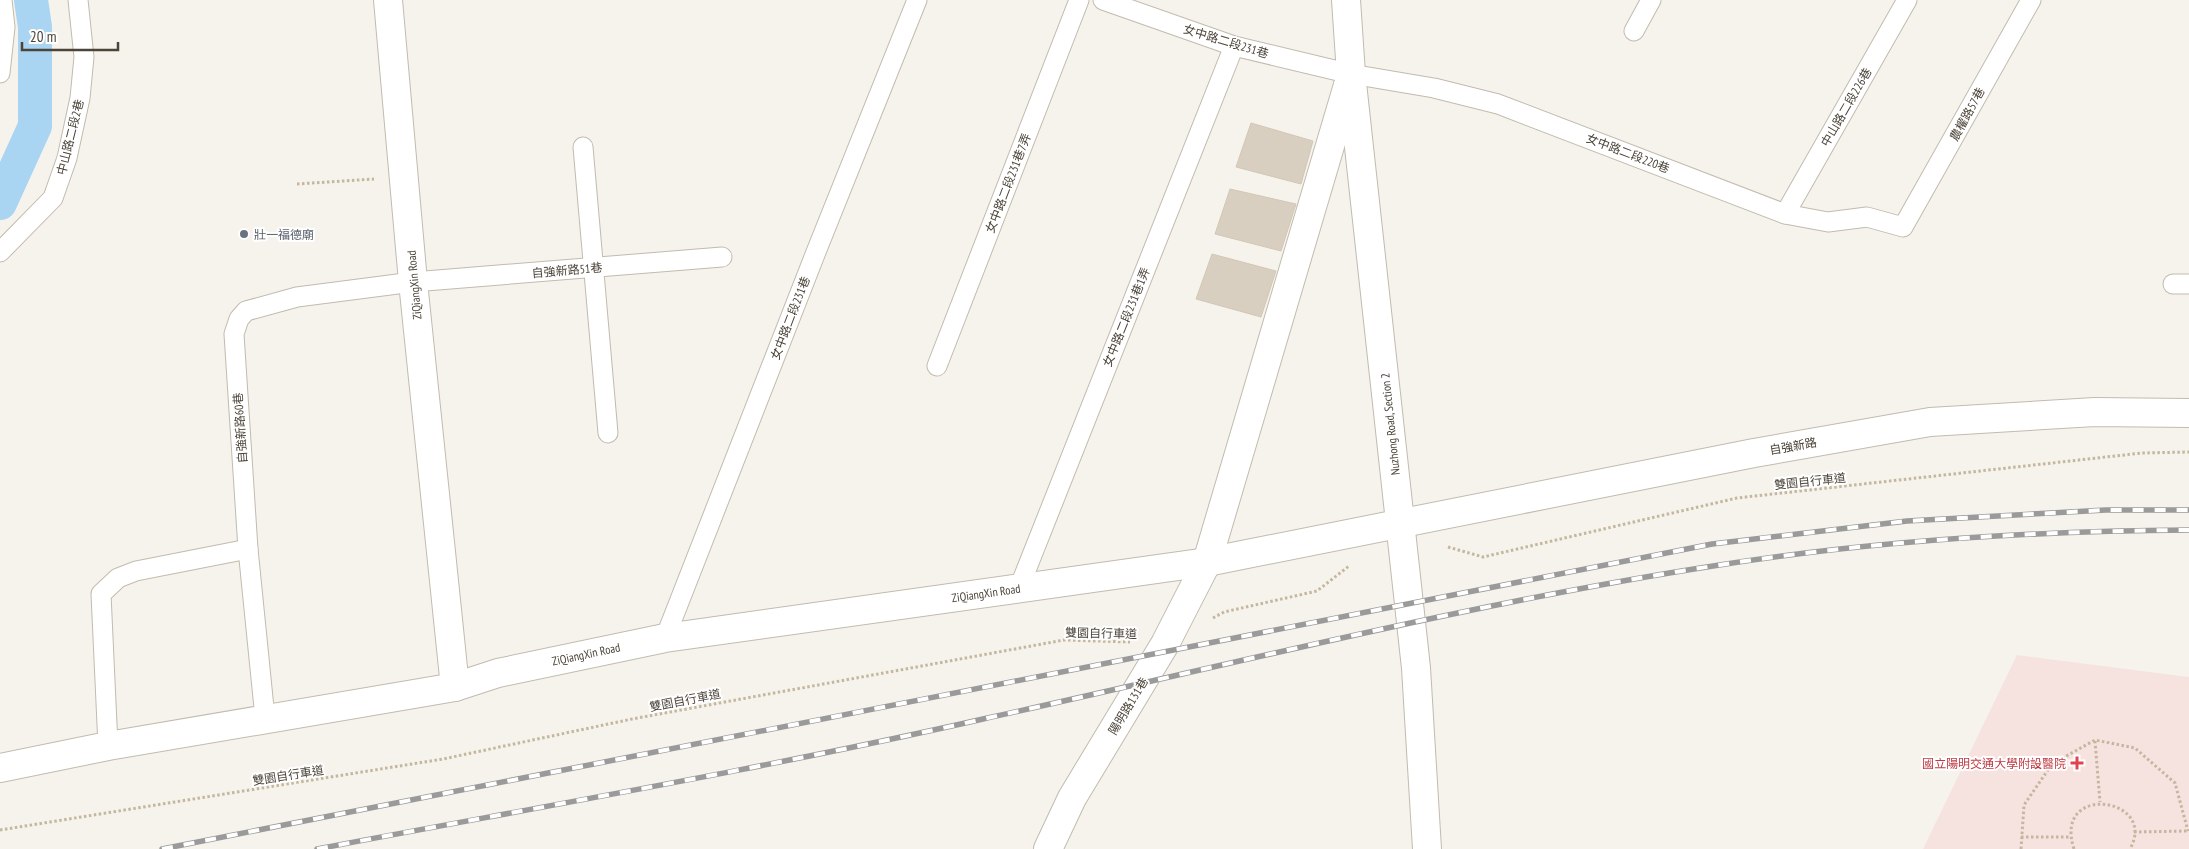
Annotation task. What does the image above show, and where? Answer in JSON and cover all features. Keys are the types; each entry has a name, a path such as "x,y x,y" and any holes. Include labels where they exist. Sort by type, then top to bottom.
{"street":[{"name":"ZiQiangXin Road","path":"388,0 413,282 455,687 498,672 665,638 1207,562 1402,525"},
{"name":"Nuzhong Road, Section 2","path":"1346,0 1351,74 1402,525 1416,668 1427,849"},
{"name":"陽明路131巷","path":"1048,849 1072,798 1164,644 1207,562 1351,74"},
{"name":"自強新路","path":"1402,525 1754,453 1930,422 2095,412 2189,413"},
{"path":"0,768 108,746 265,718 455,687"}],"lane":[{"path":"0,73 5,27 2,0"},
{"name":"中山路二段2巷","path":"0,252 52,198 67,158 80,98 84,57 78,0"},
{"name":"女中路二段231巷","path":"665,638 812,261 917,0"},
{"name":"女中路二段231巷7弄","path":"937,366 1080,0"},
{"name":"女中路二段231巷","path":"1103,0 1234,46 1351,74"},
{"path":"1634,31 1651,0"},
{"name":"中山路二段226巷","path":"1785,214 1907,0"},
{"name":"農權路57巷","path":"1903,227 2031,0"},
{"name":"女中路二段231巷1弄","path":"1019,588 1234,46"},
{"name":"女中路二段220巷","path":"1351,74 1434,88 1498,104 1785,214 1828,222 1867,217 1903,227"},
{"path":"583,147 608,433"},
{"name":"自強新路51巷","path":"413,282 722,257"},
{"name":"自強新路60巷","path":"265,718 248,549 234,334 238,319 246,311 297,297 413,282"},
{"path":"108,746 101,594 118,578 136,571 248,549"}],"path":[{"path":"297,184 404,177"},
{"name":"雙園自行車道","path":"1439,544 1483,556 1737,498 2142,453 2189,452"},
{"path":"1207,621 1224,612 1317,591 1350,565"},
{"name":"雙園自行車道","path":"0,830 443,759 642,717 1064,640 1164,644"},
{"path":"2095,740 2100,802"},
{"path":"2021,849 2020,837 2024,805 2052,764 2095,740 2135,748 2175,783 2189,831 2134,832"},
{"path":"2074,849 2070,837 2072,824 2078,813 2088,806 2100,802 2112,804 2123,810 2131,820 2134,832 2130,849"},
{"path":"2020,837 2070,837"}],"shaded area":[{"name":"國立陽明交通大學附設醫院","path":"2017,655 2189,677 2189,849 1923,849"}],"building":[{"path":"1251,123 1313,141 1301,184 1236,167"},
{"path":"1230,189 1296,204 1281,251 1215,234"},
{"path":"1212,254 1276,271 1261,317 1196,299"}],"waterway":[{"path":"0,203 35,126 35,27 31,0"}],"railway":[{"path":"162,849 1712,544 1907,521 2106,510 2189,510"},
{"path":"317,849 650,787 900,737 1438,617 1621,581 1772,557 1891,544 2010,535 2189,530"}],"place":[{"name":"壯一福德廟","path":"244,234"},
{"name":"國立陽明交通大學附設醫院","path":"2077,763"}]}
